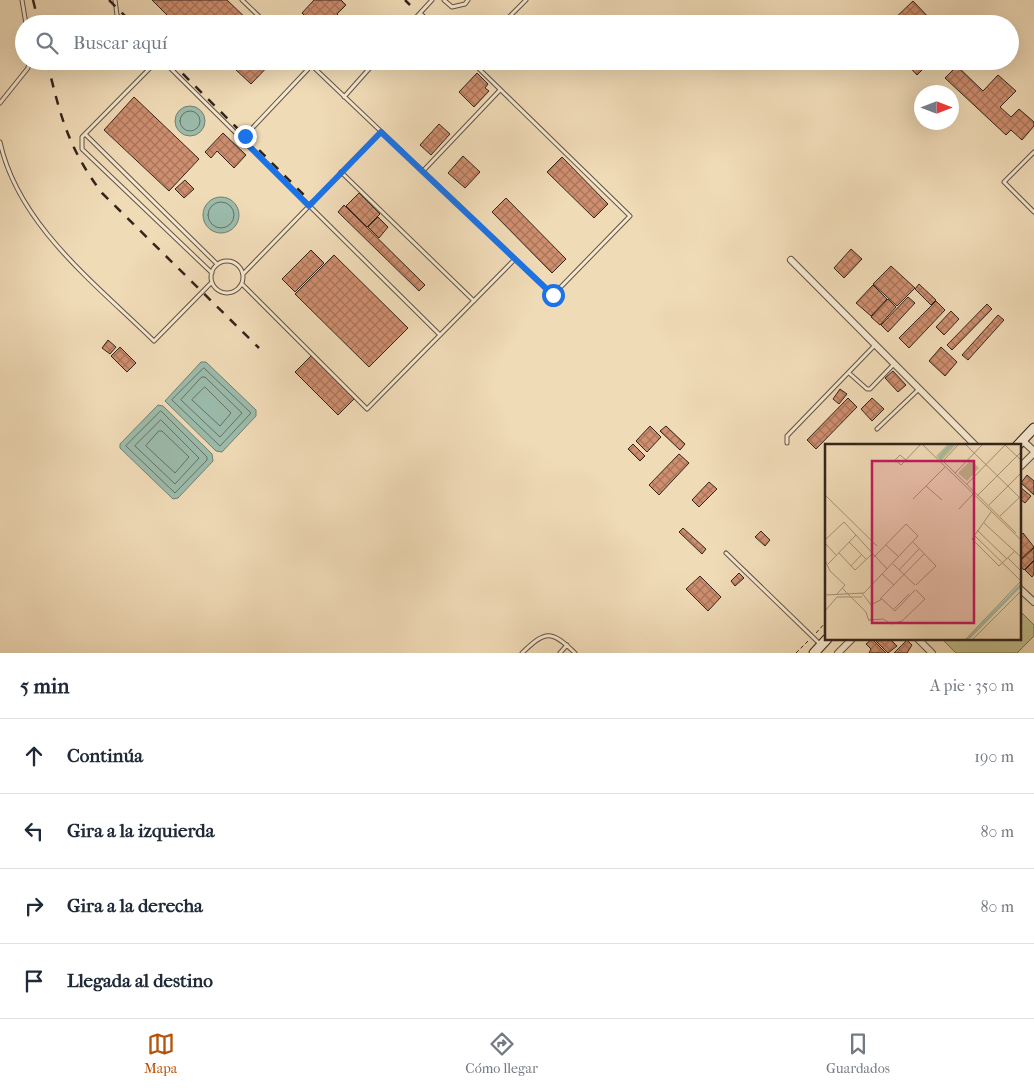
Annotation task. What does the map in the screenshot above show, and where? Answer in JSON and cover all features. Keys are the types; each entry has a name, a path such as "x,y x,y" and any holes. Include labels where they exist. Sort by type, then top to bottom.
{"street":[{"path":"791,260 974,444"},
{"path":"1019,443 1034,428"},
{"path":"1022,445 1034,452 1022,465"},
{"path":"1022,591 1034,602"},
{"path":"838,653 851,640"},
{"path":"919,640 932,653"},
{"path":"814,653 824,642"}],"lane":[{"path":"22,0 24,15"},
{"path":"115,0 117,15"},
{"path":"242,0 258,15"},
{"path":"418,15 432,0"},
{"path":"444,0 452,7 465,4 468,0"},
{"path":"511,15 526,0"},
{"path":"420,12 423,15"},
{"path":"0,103 26,70"},
{"path":"148,70 82,137 82,149 212,273"},
{"path":"173,70 440,335"},
{"path":"242,139 307,70"},
{"path":"315,70 553,295 630,216 480,70"},
{"path":"344,97 368,70"},
{"path":"423,171 500,90"},
{"path":"243,274 233,262 222,262 217,264 212,273 212,282 215,288 224,293 234,291 242,284 243,274 381,132"},
{"path":"85,134 217,264"},
{"path":"0,142 17,190 47,235 154,341 212,282"},
{"path":"1034,152 1004,182 1034,212"},
{"path":"341,172 474,301"},
{"path":"242,284 367,409 516,259"},
{"path":"787,444 787,436 876,345"},
{"path":"849,372 867,389 870,389 894,364"},
{"path":"877,429 919,389"},
{"path":"726,553 824,642"},
{"path":"522,653 537,638 546,635 558,637 576,653"},
{"path":"560,653 567,646"}],"shaded area":[{"path":"1022,613 1034,625 1034,636 1017,653 956,653 943,640 1022,640"}],"water":[{"path":"190,106 201,110 205,121 201,132 190,136 179,132 175,121 179,110"},
{"path":"221,197 228,198 234,202 238,208 238,222 234,228 228,232 221,233 214,232 208,228 204,222 203,215 204,208 208,202 214,198"},
{"path":"201,362 206,362 256,410 256,416 222,452 216,451 165,401"},
{"path":"158,405 163,406 212,454 213,461 178,498 173,499 120,448 120,444"}],"building":[{"path":"152,0 227,0 243,15 167,15"},
{"path":"314,0 341,0 346,5 338,15 304,15 302,13"},
{"path":"913,1 926,15 898,15"},
{"path":"236,70 264,70 251,84"},
{"path":"912,70 922,70 917,75"},
{"path":"953,70 961,70 983,91 998,75 1016,91 1000,107 1011,117 1019,109 1034,122 1034,126 1022,140 1011,130 1006,135 959,91 959,85 952,85 945,78"},
{"path":"477,73 488,84 485,88 489,91 474,107 459,92"},
{"path":"134,97 199,159 169,191 104,130"},
{"path":"439,124 450,134 431,155 420,145"},
{"path":"223,133 246,155 234,168 217,151 211,158 205,152"},
{"path":"463,156 480,172 465,188 448,173"},
{"path":"562,157 608,204 594,218 547,172"},
{"path":"185,180 194,189 184,198 175,189"},
{"path":"359,193 380,214 367,227 346,206"},
{"path":"506,198 566,259 552,273 492,212"},
{"path":"344,205 425,285 419,291 338,212"},
{"path":"378,217 388,227 379,238 368,227"},
{"path":"851,249 862,259 844,278 834,268"},
{"path":"311,250 324,263 295,292 282,279"},
{"path":"334,255 408,328 369,367 295,294"},
{"path":"891,266 915,288 897,306 873,284"},
{"path":"919,284 936,300 931,305 915,289"},
{"path":"873,285 887,299 871,316 856,303"},
{"path":"908,297 915,303 888,332 881,325"},
{"path":"888,299 896,307 880,325 871,317"},
{"path":"936,301 945,310 909,348 899,338"},
{"path":"987,304 992,309 952,350 947,345"},
{"path":"951,311 959,319 944,335 936,327"},
{"path":"998,315 1004,320 968,360 962,355"},
{"path":"108,340 116,347 110,354 102,348"},
{"path":"120,347 136,363 127,372 111,356"},
{"path":"941,347 957,362 945,376 929,361"},
{"path":"311,356 354,399 338,415 295,372"},
{"path":"893,371 906,385 898,392 885,378"},
{"path":"840,389 847,394 839,404 833,399"},
{"path":"848,398 857,407 816,449 807,440"},
{"path":"872,398 884,409 872,421 861,409"},
{"path":"650,426 661,437 647,452 636,441"},
{"path":"666,426 685,444 680,450 660,431"},
{"path":"633,444 645,456 640,461 628,449"},
{"path":"679,454 689,463 659,495 649,485"},
{"path":"1027,475 1034,481 1034,495 1022,484"},
{"path":"709,482 717,489 699,507 692,500"},
{"path":"1022,489 1031,496 1025,503 1022,501"},
{"path":"683,528 706,549 702,554 679,532"},
{"path":"761,531 770,540 765,546 755,537"},
{"path":"1022,534 1034,547 1022,558"},
{"path":"1034,548 1034,560 1024,570 1022,568 1022,559"},
{"path":"1034,561 1034,574 1032,577 1025,570"},
{"path":"739,573 744,578 735,586 731,581"},
{"path":"700,576 721,597 708,611 686,589"},
{"path":"873,640 886,653 869,653 871,649 866,644"},
{"path":"875,640 891,640 897,646 888,653"},
{"path":"907,640 912,645 907,653 894,653"}],"railway":[{"path":"33,0 37,15"},
{"path":"109,0 124,15"},
{"path":"405,0 410,5"},
{"path":"49,70 61,115 73,146 90,177 102,193 259,348"},
{"path":"179,70 312,203"}],"route":[{"path":"245,136 242,139 309,206 381,132 553,295"}]}
